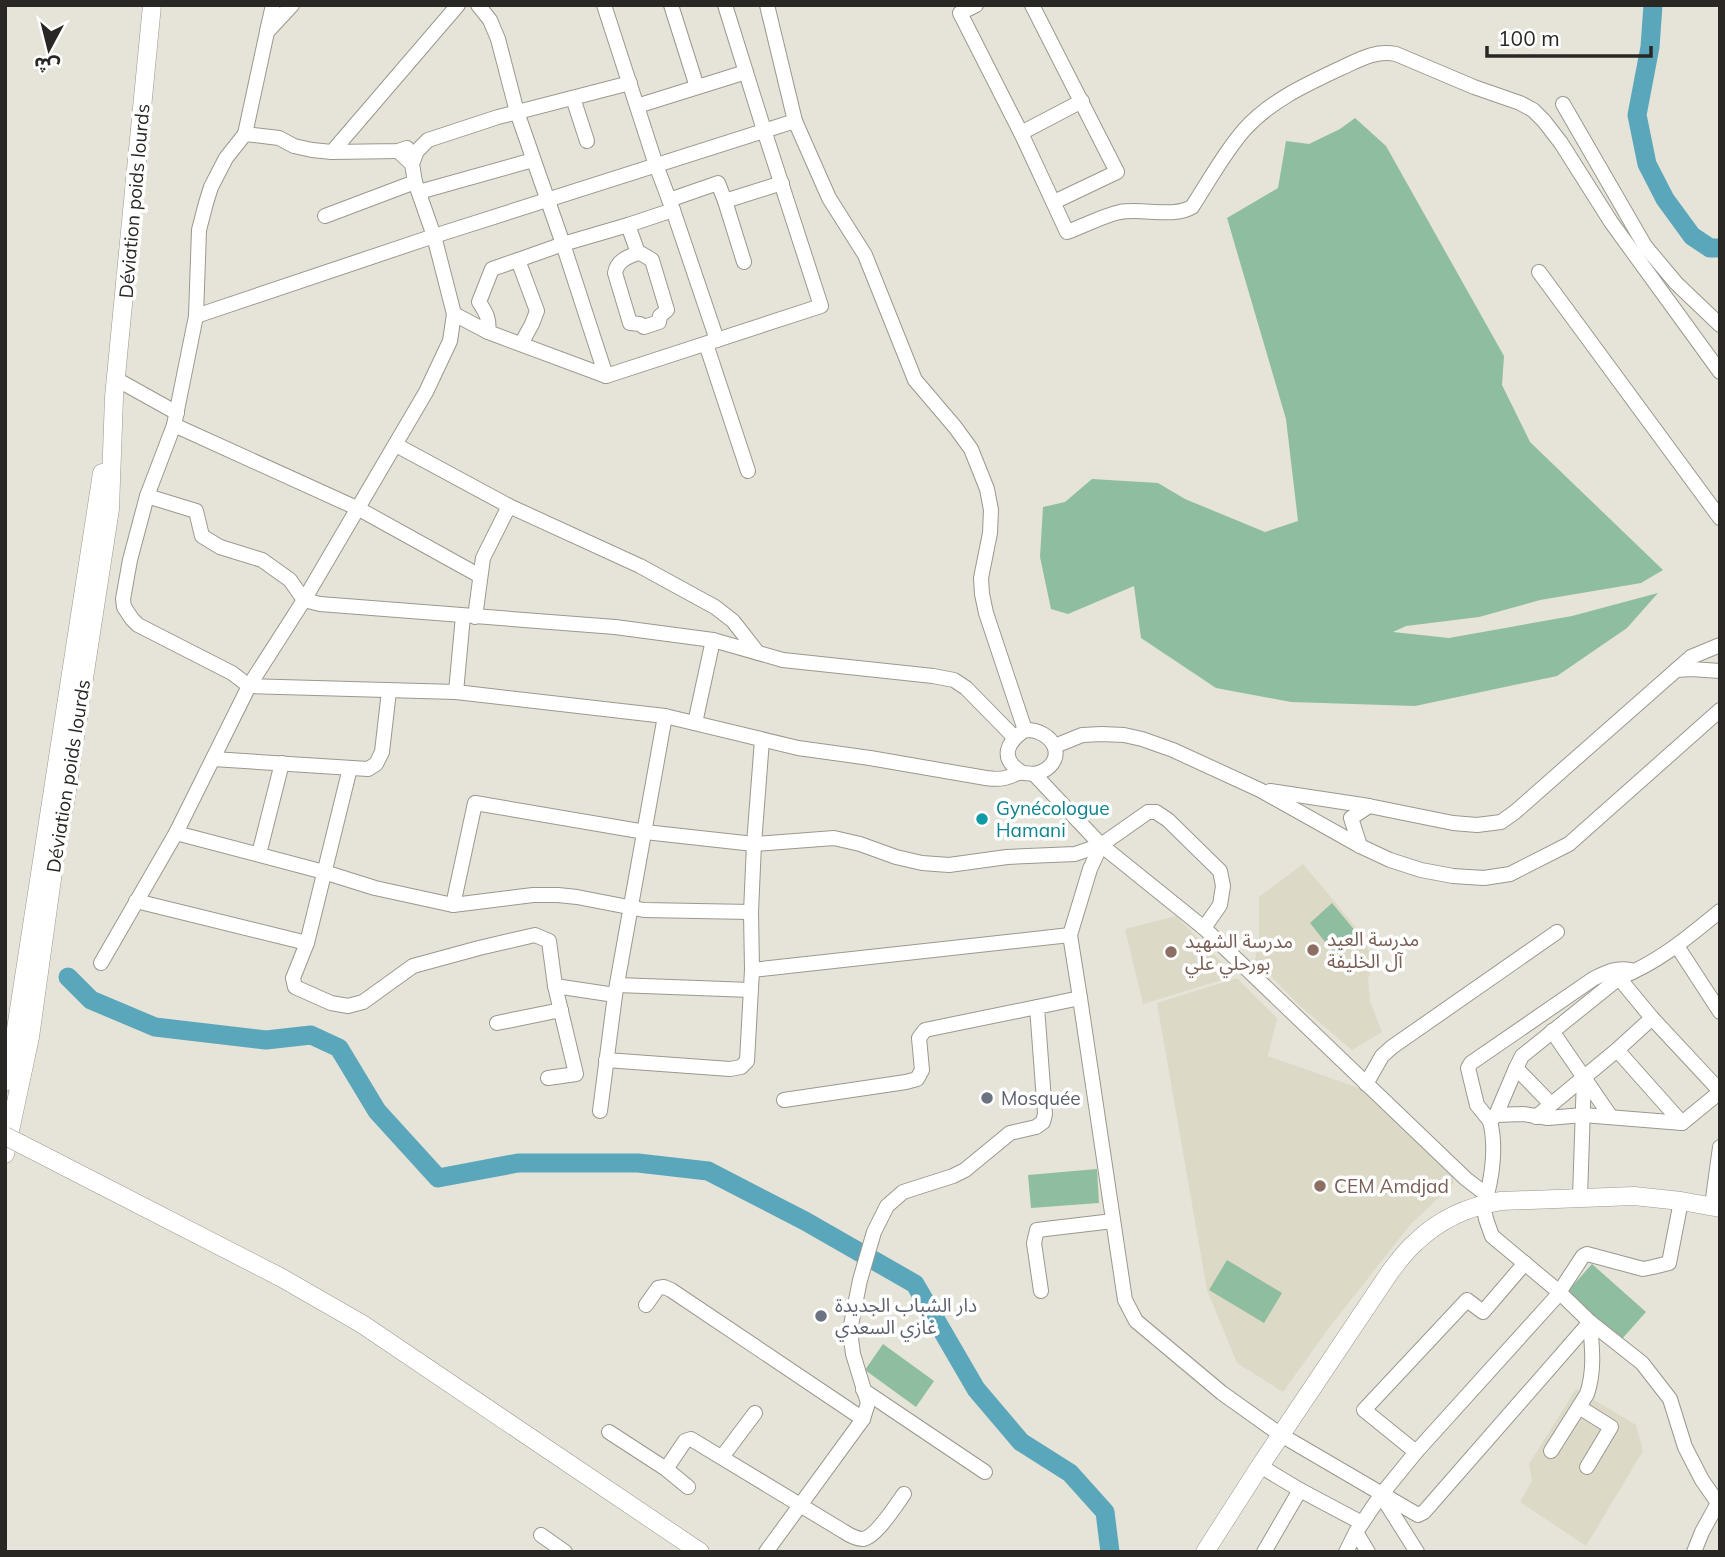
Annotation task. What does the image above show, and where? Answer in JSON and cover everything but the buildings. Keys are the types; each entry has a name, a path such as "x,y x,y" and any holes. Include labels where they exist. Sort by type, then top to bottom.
{"main road":[{"name":"Déviation poids lourds","path":"5,1154 30,1037 56,850 110,509 115,388 152,5"},
{"name":"Déviation poids lourds","path":"5,1082 18,1015 115,388"},
{"path":"13,1140 282,1278 362,1324 700,1552"},
{"path":"1205,1552 1390,1272 1415,1242 1451,1216 1486,1201 1634,1196 1716,1207"}],"street":[{"path":"273,5 244,134 226,158 211,187 199,230 197,316 175,419 147,496 123,599 124,607 138,625 232,673 249,686 456,692 665,716 799,748 986,779 1005,779 1028,773 1046,769 1053,759 1055,746 1040,731 1019,733 1009,744 1011,764 1028,773 1101,845 1204,928 1486,1201"},
{"path":"267,32 292,5"},
{"path":"332,152 458,5"},
{"path":"478,5 490,20 498,39 517,113 606,376"},
{"path":"604,5 671,205 748,471"},
{"path":"671,5 698,87"},
{"path":"454,314 488,332 606,376 821,306 725,5"},
{"path":"767,5 795,121 829,198 865,254 915,380 971,449 987,489 991,510 990,533 981,578 982,594 1019,733"},
{"path":"976,5 960,13 1021,132 1067,232 1117,213 1184,212 1192,207 1244,130 1277,102 1305,84 1371,55 1385,52 1396,54 1533,110 1561,143 1611,222 1720,372"},
{"path":"1032,5 1117,172 1054,202"},
{"path":"638,106 746,72"},
{"path":"244,134 279,138 294,146 313,150 398,151 517,113 630,83"},
{"path":"573,98 587,141"},
{"path":"1021,132 1082,102"},
{"path":"1563,104 1645,246 1676,283 1720,324"},
{"path":"197,316 433,236 795,121"},
{"path":"101,963 176,833 249,686 359,509 426,392 450,341 454,314 412,164 417,151 428,140"},
{"path":"398,151 412,164"},
{"path":"325,216 417,187 533,160"},
{"path":"488,332 490,323 479,302 492,269 562,244 628,225 718,183 744,262"},
{"path":"725,201 782,183"},
{"path":"628,225 638,253"},
{"path":"638,253 652,260 667,310 660,316 659,322 644,327 630,323 615,273 623,259 638,253"},
{"path":"518,260 537,311 521,344"},
{"path":"1539,272 1720,519"},
{"path":"115,388 359,509 480,576"},
{"path":"396,445 509,506 640,566 715,607 733,621 758,653"},
{"path":"147,496 197,511 202,537 220,547 262,560 290,580 304,600 320,604 615,627 713,640 783,660 933,676 954,680 1019,733"},
{"path":"456,692 469,616 484,558 509,506"},
{"path":"695,723 713,640"},
{"path":"1260,789 1369,806 1453,823 1477,825 1501,822 1691,657 1720,645"},
{"path":"1676,670 1720,671"},
{"path":"213,759 368,769 376,764 382,752 389,691"},
{"path":"1055,746 1082,735 1113,734 1142,739 1260,789 1390,860 1421,870 1484,878 1510,874 1569,844 1720,710"},
{"path":"600,1111 616,990 665,716"},
{"path":"606,1060 730,1069 741,1067 747,1061 754,844 762,740"},
{"path":"259,854 282,763"},
{"path":"350,768 307,943 293,978 295,987 331,1003 348,1006 363,1002 413,967 535,935 549,941 555,986 576,1074 548,1078"},
{"path":"453,905 475,803 645,832 754,844 834,838 909,860 948,865 1075,854 1101,845 1148,812 1156,812 1168,820 1220,871 1223,886 1220,905 1204,928"},
{"path":"1360,846 1351,818 1369,806"},
{"path":"176,833 375,888 453,905 533,895 558,895 644,910 751,912"},
{"path":"1101,845 1090,869 1070,935 1125,1300 1136,1321 1222,1393 1281,1435 1418,1514 1424,1512 1590,1322"},
{"path":"136,901 307,943"},
{"path":"1694,1552 1702,1532 1719,1507 1685,1447 1670,1399 1642,1363 1590,1322 1558,1291 1492,1236 1486,1219 1486,1201 1493,1162 1493,1118 1522,1056 1619,978 1677,946 1720,911"},
{"path":"1366,1084 1382,1056 1392,1047 1557,932"},
{"path":"752,970 1070,935"},
{"path":"1677,946 1720,1012"},
{"path":"1619,978 1720,1091 1682,1123 1583,1115 1548,1118 1523,1114 1493,1118 1477,1105 1468,1068 1471,1063 1593,979 1618,968 1636,971"},
{"path":"555,986 616,990 751,990"},
{"path":"784,1100 917,1079 922,1070 919,1038 925,1030 1080,998"},
{"path":"766,1552 863,1419 868,1403 853,1354 850,1330 860,1280 874,1232 887,1206 903,1192 965,1170 1010,1133 1036,1127 1043,1122 1045,1114 1037,1007"},
{"path":"497,1023 561,1010"},
{"path":"1536,1117 1652,1018"},
{"path":"1552,1031 1611,1117"},
{"path":"1617,1050 1682,1123"},
{"path":"1516,1068 1551,1104"},
{"path":"1580,1198 1584,1077"},
{"path":"1716,1207 1720,1147"},
{"path":"1346,1552 1381,1494 1556,1297 1583,1256 1587,1254 1643,1269 1669,1263 1681,1201"},
{"path":"1041,1291 1034,1243 1037,1230 1113,1221"},
{"path":"1416,1452 1364,1410 1467,1300 1483,1312 1525,1263"},
{"path":"646,1305 658,1288 671,1290 863,1419"},
{"path":"1551,1451 1587,1394 1593,1364 1590,1322"},
{"path":"863,1390 985,1472"},
{"path":"1579,1406 1612,1427 1587,1467"},
{"path":"722,1457 755,1413"},
{"path":"609,1432 666,1469 688,1487"},
{"path":"666,1469 685,1441 691,1439 842,1531 862,1539 872,1536 904,1494"},
{"path":"1260,1466 1359,1527 1368,1552"},
{"path":"1264,1552 1300,1490"},
{"path":"1381,1494 1418,1552"},
{"path":"541,1535 565,1552"}],"shaded area":[{"name":"مدرسة العيد آل الخليفة","path":"1303,864 1365,938 1373,966 1368,978 1370,1001 1382,1032 1352,1050 1300,1006 1255,960 1259,940 1259,897"},
{"name":"مدرسة الشهيد بورحلي علي","path":"1176,916 1235,976 1143,1004 1125,929"},
{"name":"CEM Amdjad","path":"1237,978 1277,1018 1268,1056 1359,1088 1451,1171 1454,1183 1410,1225 1328,1329 1283,1392 1237,1363 1207,1290 1157,1003"},
{"path":"1576,1389 1636,1425 1643,1451 1586,1546 1520,1502 1532,1481 1529,1464"}],"green space":[{"path":"1355,118 1386,146 1504,356 1502,385 1530,442 1663,570 1641,583 1540,600 1479,617 1406,626 1393,632 1449,638 1572,616 1658,593 1627,628 1557,676 1415,706 1291,702 1216,688 1141,638 1134,586 1068,614 1051,609 1040,557 1043,507 1065,502 1092,479 1158,483 1185,499 1265,532 1298,521 1286,419 1227,218 1278,188 1286,141 1309,144 1340,129"},
{"path":"1332,903 1361,938 1337,957 1310,923"},
{"path":"1097,1169 1099,1203 1031,1208 1028,1175"},
{"path":"1227,1260 1282,1293 1264,1323 1209,1290"},
{"path":"1592,1264 1646,1312 1621,1340 1567,1292"},
{"path":"883,1344 934,1381 916,1407 865,1370"}],"waterway":[{"path":"1653,5 1650,47 1637,115 1647,164 1665,199 1692,236 1710,248 1720,248"},
{"path":"68,977 91,1000 155,1027 266,1040 311,1035 339,1048 377,1111 438,1178 518,1163 638,1163 708,1171 805,1221 915,1284 976,1389 1021,1442 1070,1473 1105,1512 1110,1552"}],"place":[{"name":"Gynécologue Hamani","path":"982,819"},
{"name":"مدرسة العيد آل الخليفة","path":"1313,950"},
{"name":"مدرسة الشهيد بورحلي علي","path":"1171,952"},
{"name":"Mosquée","path":"987,1098"},
{"name":"CEM Amdjad","path":"1320,1186"},
{"name":"دار الشباب الجديدة غازي السعدي","path":"821,1316"}]}
